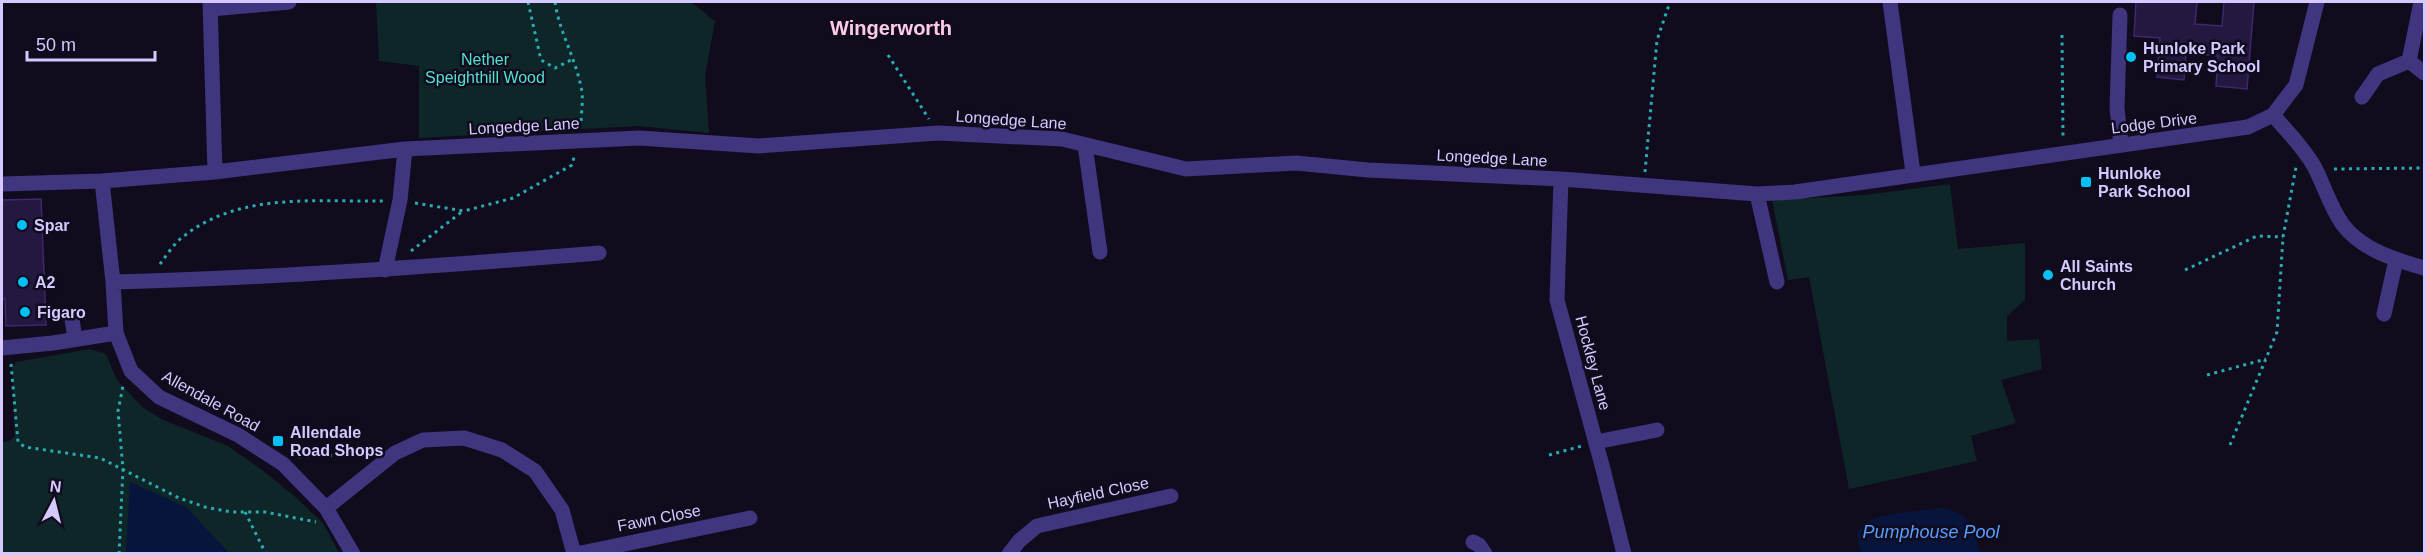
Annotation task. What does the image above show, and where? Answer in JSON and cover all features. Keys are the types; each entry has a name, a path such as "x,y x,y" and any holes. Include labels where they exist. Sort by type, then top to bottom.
{"street":[{"path":"215,172 211,5 289,2"},
{"path":"1890,2 1913,173"},
{"name":"Lodge Drive","path":"1913,173 2207,135 2248,127 2272,115 2296,85 2317,2"},
{"path":"2409,61 2421,2"},
{"path":"2120,15 2117,108 2121,145"},
{"path":"2409,61 2424,73"},
{"path":"2362,97 2378,74 2409,61"},
{"path":"2272,115 2314,166 2325,192 2344,225 2370,247 2396,260 2424,268"},
{"name":"Longedge Lane","path":"2,184 102,181 215,172 405,149 639,138 759,146 938,133 1062,139 1186,170 1296,163 1368,170 1561,179 1757,194 1795,192 1913,173"},
{"path":"1085,145 1100,252"},
{"path":"385,270 400,200 405,149"},
{"name":"Hockley Lane","path":"1561,179 1557,300 1624,554"},
{"name":"Allendale Road","path":"102,181 116,333 130,371 159,397 238,435 283,464 326,508 339,526 353,554"},
{"path":"1757,194 1777,282"},
{"path":"113,282 385,270 599,253"},
{"path":"2384,314 2396,260"},
{"path":"72,319 75,339"},
{"path":"6,347 116,333"},
{"path":"1596,442 1657,430"},
{"path":"326,508 395,453 423,440 464,438 502,450 535,471 562,510 575,554"},
{"name":"Hayfield Close","path":"1009,554 1019,541 1037,526 1171,496"},
{"name":"Fawn Close","path":"575,554 750,518"},
{"path":"1473,542 1479,545 1485,554"}],"path":[{"path":"528,2 541,60 555,68 573,59"},
{"path":"385,270 464,211 513,198 572,165 580,141 582,89 557,16 555,2"},
{"path":"1644,186 1657,40 1670,2"},
{"path":"2062,35 2061,105 2064,152"},
{"path":"888,55 938,133"},
{"path":"2230,445 2277,332 2283,237 2293,175 2301,148"},
{"path":"2314,166 2339,169 2424,168"},
{"path":"145,281 182,237 217,214 259,203 400,200 464,211"},
{"path":"2185,270 2257,236 2283,237"},
{"path":"6,347 18,442 25,447 39,451 100,458 179,498 205,507 231,512 265,512 339,526"},
{"path":"2207,375 2266,359"},
{"path":"119,554 123,469 118,411 123,387 130,371"},
{"path":"1550,455 1596,442"},
{"path":"273,458 395,453"},
{"path":"245,512 266,554"}],"green space":[{"name":"Nether Speighthill Wood","path":"376,2 691,2 715,21 705,76 709,133 638,126 419,138 419,66 379,61"},
{"path":"1950,184 1958,249 2025,243 2025,300 2007,316 2007,341 2039,339 2042,369 2001,380 2016,423 1971,436 1977,461 1849,489 1809,277 1788,280 1772,200 1865,195"},
{"path":"90,349 106,354 117,380 142,407 163,420 228,446 292,494 323,523 339,553 2,553 2,442 9,441 15,436 12,368 16,362"}],"water":[{"path":"130,482 186,507 229,553 126,553"},
{"name":"Pumphouse Pool","path":"1942,508 1966,518 1973,529 1980,553 1861,553 1858,533 1867,522 1887,515"}],"building":[{"name":"Hunloke Park Primary School","path":"2136,2 2197,2 2195,24 2222,26 2224,2 2254,2 2247,89 2216,86 2218,56 2186,53 2184,80 2157,77 2160,38 2134,36"},
{"path":"41,199 46,325 6,326 5,299 2,299 2,200"}],"place":[{"name":"Hunloke Park Primary School","path":"2131,57"},
{"name":"Hunloke Park School","path":"2086,182"},
{"name":"Spar","path":"22,225"},
{"name":"All Saints Church","path":"2048,275"},
{"name":"A2","path":"23,282"},
{"name":"Figaro","path":"25,312"},
{"name":"Allendale Road Shops","path":"278,441"}],"district":[{"name":"Wingerworth","path":"891,28"}]}
